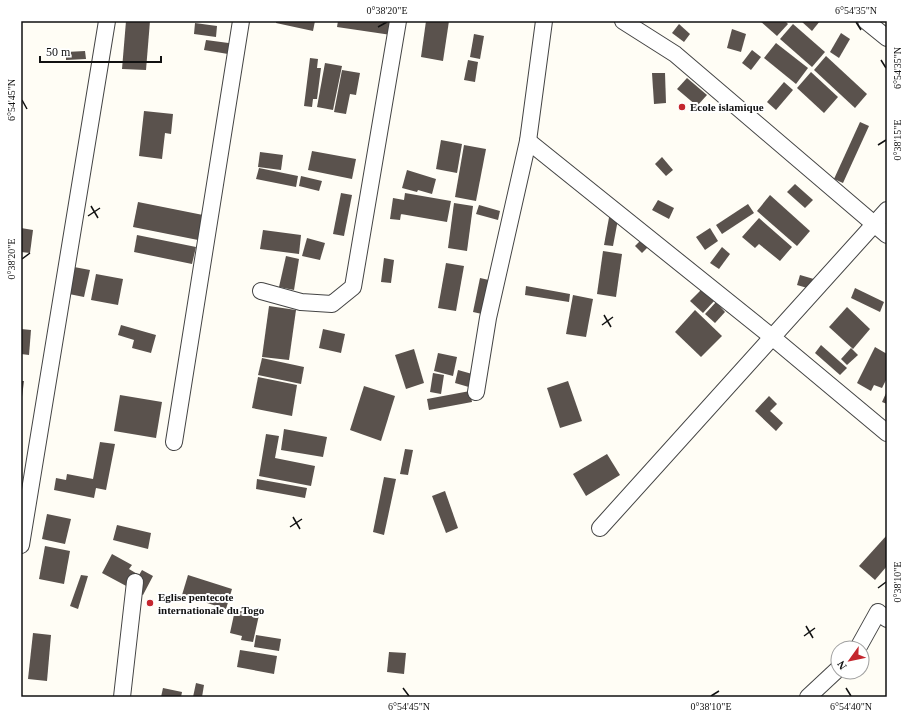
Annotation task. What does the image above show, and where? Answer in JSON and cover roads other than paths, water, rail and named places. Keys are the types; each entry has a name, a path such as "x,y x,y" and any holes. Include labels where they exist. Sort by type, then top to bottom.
{"street":[{"path":"21,545 107,21"},
{"path":"174,442 241,21"},
{"path":"261,291 301,302 332,304 352,287 398,21"},
{"path":"476,392 488,318 528,141 544,21"},
{"path":"623,21 675,54 887,235"},
{"path":"866,21 887,38"},
{"path":"528,141 772,337 887,433"},
{"path":"600,528 887,210"},
{"path":"122,697 135,582"},
{"path":"864,640 884,611"},
{"path":"808,697 830,676"}],"place":[{"name":"Ecole islamique","path":"682,107"},
{"name":"Eglise pentecote internationale du Togo","path":"150,603"}]}
